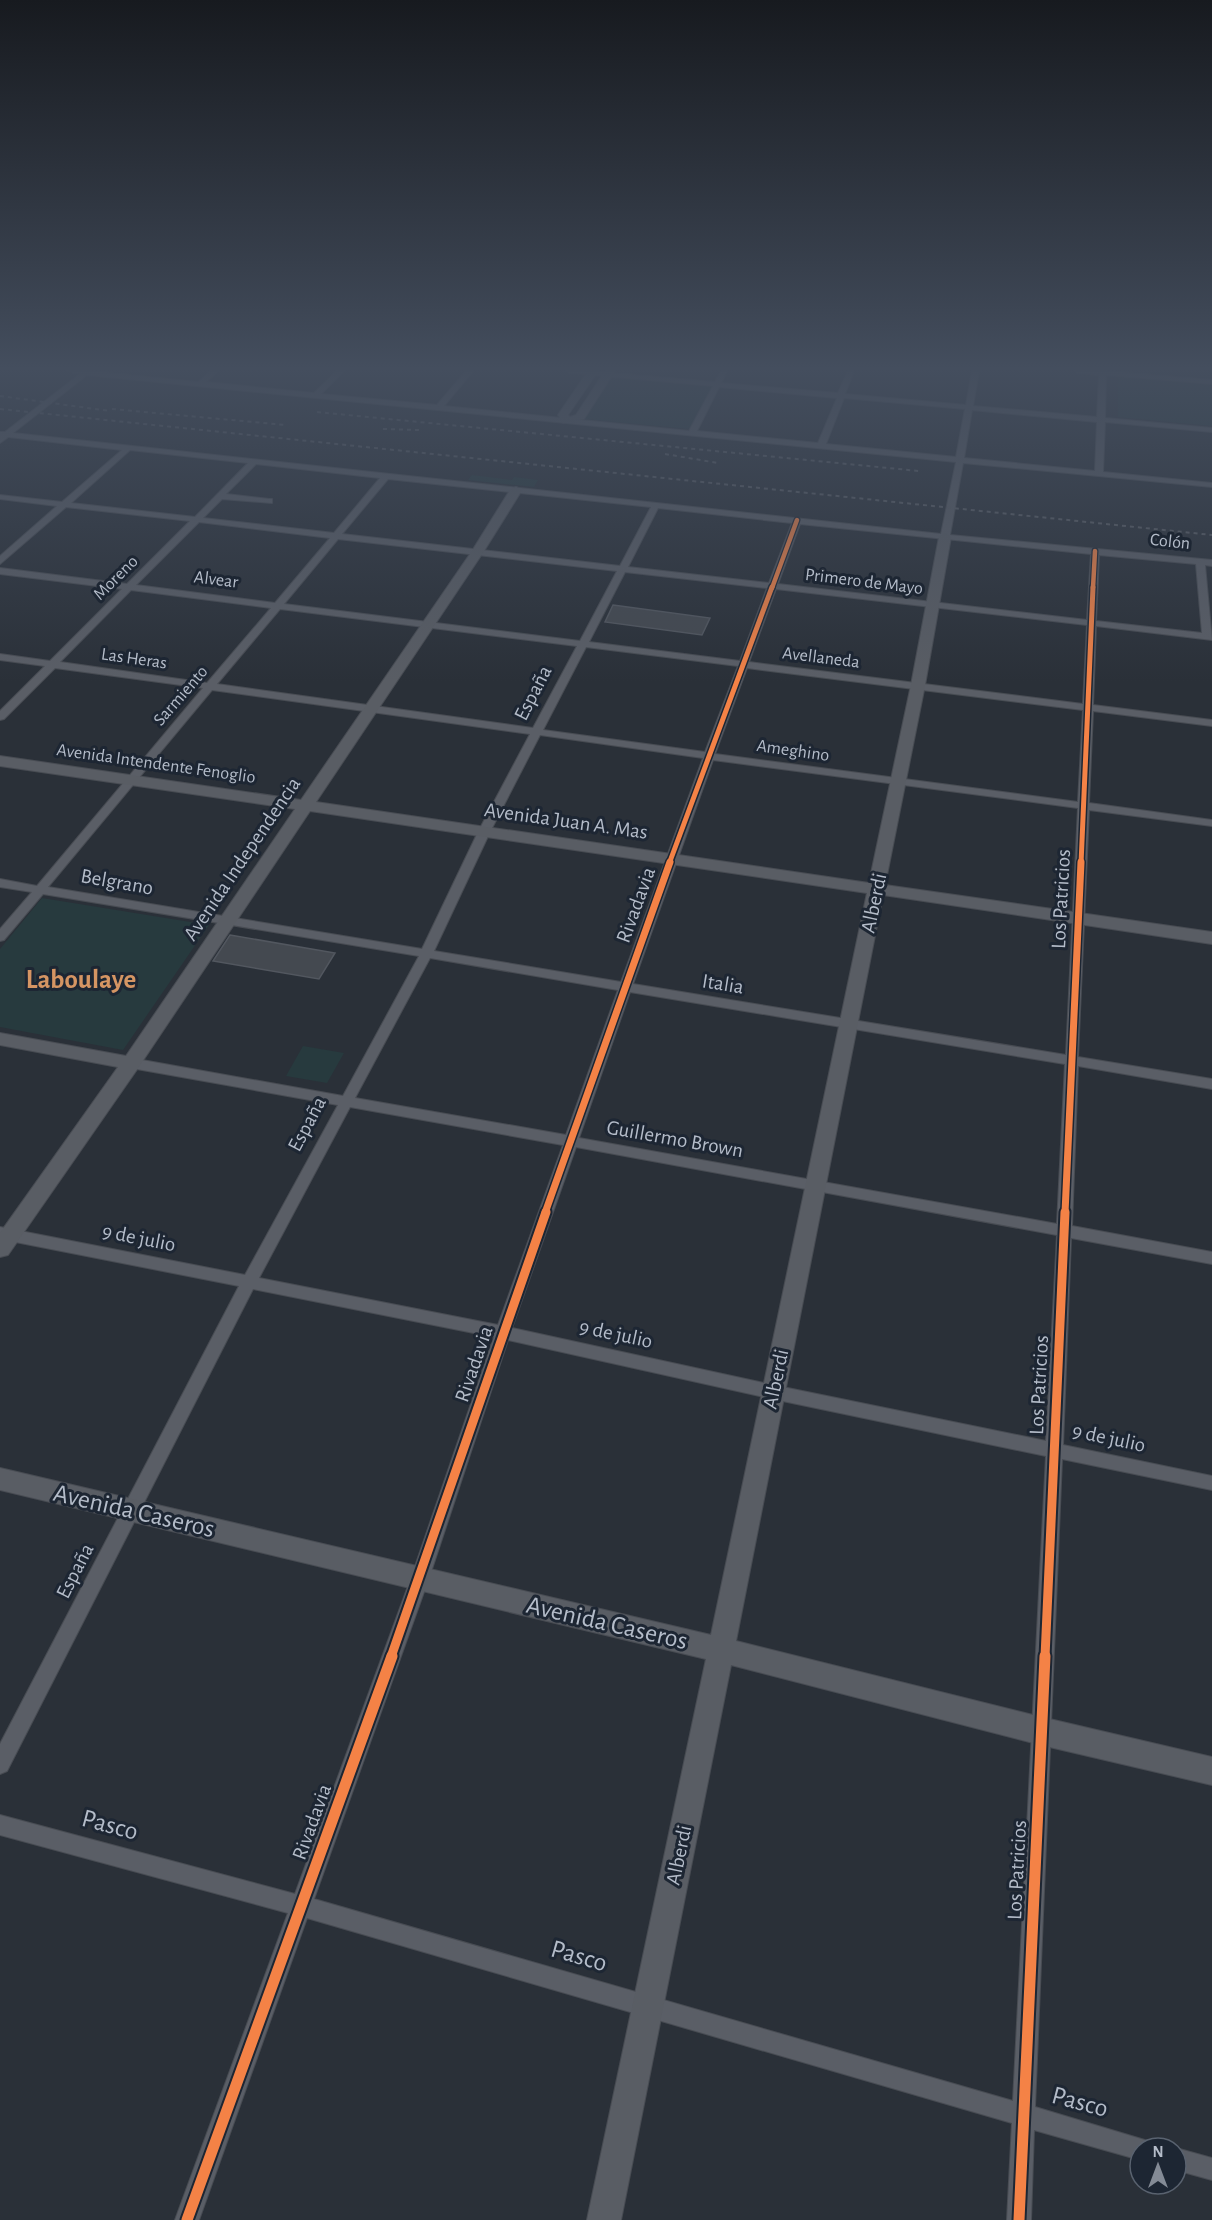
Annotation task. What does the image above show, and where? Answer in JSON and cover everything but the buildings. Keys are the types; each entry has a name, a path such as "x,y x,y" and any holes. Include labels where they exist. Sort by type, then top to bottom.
{"main road":[{"name":"Avenida Independencia","path":"3,1239 131,1063 306,806 516,490"},
{"name":"Alberdi","path":"604,2220 918,686 945,537"},
{"name":"Avenida Intendente Fenoglio","path":"0,761 306,806"},
{"name":"Avenida Juan A. Mas","path":"306,806 876,891 1212,938"},
{"path":"0,1039 131,1063"},
{"name":"Avenida Caseros","path":"0,1479 721,1650 1041,1731 1212,1771"}],"street":[{"path":"0,561 98,475"},
{"name":"Moreno","path":"0,717 241,475"},
{"name":"Colón","path":"374,475 945,537 1212,563"},
{"path":"945,537 954,502 957,475"},
{"path":"1106,475 1212,485"},
{"name":"Sarmiento","path":"0,937 386,476"},
{"path":"220,496 269,501"},
{"name":"Primero de Mayo","path":"0,497 1210,637"},
{"name":"España","path":"0,1764 249,1282 345,1100 426,954 484,832 656,505"},
{"name":"Rivadavia","path":"188,2220 420,1578 503,1332 671,859 797,520"},
{"name":"Los Patricios","path":"1019,2220 1095,551"},
{"path":"1200,562 1210,637"},
{"name":"Alvear","path":"0,571 427,624"},
{"name":"Avellaneda","path":"427,624 1212,723"},
{"name":"Las Heras","path":"0,657 370,708"},
{"name":"Ameghino","path":"370,708 898,782 1212,823"},
{"name":"Belgrano","path":"0,883 227,921"},
{"name":"Italia","path":"227,921 1212,1084"},
{"name":"Guillermo Brown","path":"131,1063 1212,1258"},
{"name":"9 de julio","path":"3,1239 249,1282 503,1332 774,1392 1212,1483"},
{"name":"Pasco","path":"0,1825 301,1906 1128,2146"},
{"path":"1188,2162 1212,2169"}],"green space":[{"path":"472,475 512,480 514,477 538,480 534,487 468,480"},
{"path":"42,898 209,925 123,1050 0,1027 0,949"},
{"path":"303,1046 344,1053 327,1083 286,1076"}],"railway":[{"path":"631,475 1212,535"}],"cycle path":[{"path":"187,2220 420,1578 503,1332 671,859 797,520"},
{"path":"1019,2220 1095,551"}],"district":[{"name":"Laboulaye","path":"81,979"}]}
